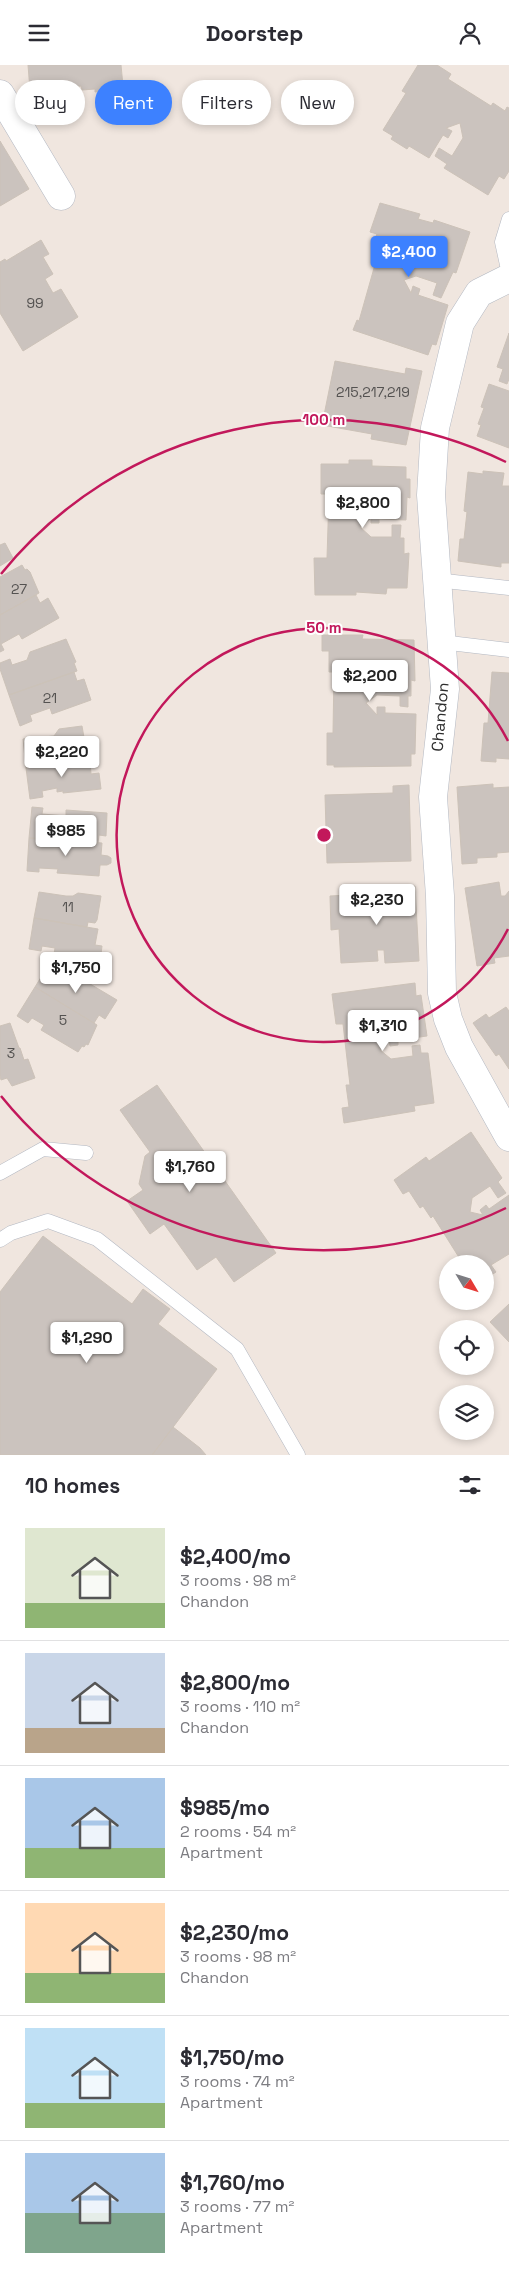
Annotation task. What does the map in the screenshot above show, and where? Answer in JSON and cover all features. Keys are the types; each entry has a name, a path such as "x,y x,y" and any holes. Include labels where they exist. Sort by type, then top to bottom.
{"street":[{"path":"0,94 60,196"},
{"name":"Chandon","path":"509,278 479,293 460,323 435,428 431,495 445,689 433,797 440,896 442,993 448,1019 459,1047 509,1137"}],"lane":[{"path":"509,219 502,242 509,275"},
{"path":"436,580 509,588"},
{"path":"441,642 509,650"},
{"path":"0,1173 43,1149 86,1153"},
{"path":"0,1240 10,1233 48,1221 97,1239 237,1349 298,1455"}],"building":[{"path":"28,65 121,65 122,80 95,80 95,89 85,90 85,80 29,80"},
{"path":"418,65 437,65 451,74 448,79 491,106 493,103 505,111 507,107 509,108 509,171 504,179 499,176 488,195 444,168 447,164 435,156 439,148 452,156 463,138 460,123 446,128 452,131 448,138 443,135 429,158 409,146 407,149 391,139 393,136 383,130 406,93 402,91"},
{"path":"0,141 29,189 0,206"},
{"path":"380,203 420,214 418,219 433,223 434,220 470,232 456,273 453,272 441,298 433,295 437,283 416,276 404,280 411,293 413,286 420,289 418,295 448,305 436,345 432,344 428,355 353,330 357,320 359,321 378,254 375,253 379,240 375,239 377,234 370,232"},
{"path":"41,240 49,254 43,257 53,274 45,279 53,293 61,289 78,317 23,351 0,313 0,262 5,259 6,261"},
{"path":"509,333 509,379 507,384 499,381 503,369 497,367"},
{"path":"335,361 405,374 406,368 422,371 406,445 371,439 372,434 322,425"},
{"path":"489,384 509,391 509,448 477,436 481,425 478,424 484,408 481,407"},
{"path":"349,460 372,460 372,466 406,467 406,479 410,479 410,498 407,497 406,520 379,519 379,523 371,523 371,518 360,527 371,537 392,537 392,525 401,525 400,538 404,538 404,554 409,553 407,588 387,588 386,594 356,592 356,595 315,595 314,558 327,558 329,494 321,494 321,464 349,464"},
{"path":"483,471 504,473 502,486 509,486 509,563 501,563 501,567 458,561 460,539 464,539 467,512 464,511 468,472 483,474"},
{"path":"5,543 13,558 0,566 0,545"},
{"path":"22,565 25,570 27,569 30,572 39,593 0,615 0,577"},
{"path":"36,595 40,603 48,598 59,618 22,639 19,634 1,644 4,650 0,652 0,615"},
{"path":"322,635 363,635 362,639 414,640 415,681 411,680 411,696 408,696 408,707 400,706 400,696 377,695 366,703 377,715 377,707 385,707 385,713 416,714 415,754 411,754 411,766 334,767 334,765 327,765 327,733 333,733 334,672 329,672 329,651 322,651"},
{"path":"66,639 76,662 74,663 77,671 9,695 0,669 0,663 10,659 12,665 27,660 30,652"},
{"path":"74,672 77,681 84,679 91,700 52,714 50,708 30,715 32,721 20,726 9,695"},
{"path":"492,672 509,673 509,759 496,758 496,762 481,761 484,723 488,723"},
{"path":"82,726 86,749 83,753 76,754 77,761 26,768 23,739 54,736 59,729"},
{"path":"90,760 91,774 99,773 101,789 63,793 63,791 57,792 57,788 42,791 43,797 30,799 26,768"},
{"path":"493,784 493,788 509,787 509,852 497,853 497,857 477,858 477,863 462,864 457,787"},
{"path":"409,785 411,861 327,863 325,795 393,793 393,786"},
{"path":"32,807 43,808 42,814 66,816 66,810 107,813 106,836 99,835 98,843 29,838"},
{"path":"29,838 102,843 101,855 111,858 111,863 100,865 99,876 57,873 58,869 39,868 39,872 27,871"},
{"path":"499,882 501,896 505,896 509,891 509,956 494,958 495,963 477,966 465,888"},
{"path":"400,886 415,886 419,961 385,963 384,950 377,950 378,961 341,963 339,929 331,930 330,896 400,892"},
{"path":"39,892 66,896 73,896 78,893 101,896 97,920 95,923 88,922 87,927 34,918"},
{"path":"34,918 98,929 95,945 102,946 100,962 54,954 55,948 42,946 41,951 29,949"},
{"path":"51,961 61,967 58,972 77,983 80,978 117,1000 105,1019 99,1015 94,1023 35,987"},
{"path":"415,983 416,996 421,995 427,1036 398,1040 398,1045 390,1046 389,1039 380,1050 391,1059 413,1056 412,1046 420,1045 421,1053 428,1053 434,1103 414,1106 415,1111 344,1123 342,1108 349,1107 346,1085 350,1085 343,1024 336,1024 332,994"},
{"path":"35,987 97,1025 88,1045 82,1046 78,1052 41,1030 44,1025 32,1018 28,1023 17,1016"},
{"path":"506,1007 509,1011 509,1069 499,1054 496,1056 473,1023 486,1014 489,1018"},
{"path":"10,1023 24,1060 28,1059 35,1078 12,1086 7,1078 1,1080 0,1076 0,1026"},
{"path":"157,1085 276,1253 234,1282 216,1257 197,1270 164,1224 150,1234 127,1201 143,1190 139,1184 145,1156 150,1152 120,1110"},
{"path":"471,1132 502,1178 498,1182 506,1193 498,1198 490,1186 472,1198 470,1212 483,1215 480,1210 486,1205 489,1209 509,1195 509,1254 494,1263 494,1255 457,1255 433,1216 431,1218 423,1206 420,1208 409,1191 403,1194 394,1180 426,1157 429,1161"},
{"path":"43,1236 132,1304 143,1289 170,1309 158,1324 217,1369 152,1455 0,1455 0,1292"},
{"path":"509,1304 509,1342 494,1326 494,1320 492,1320"},
{"path":"173,1427 200,1448 206,1455 152,1455"}]}
